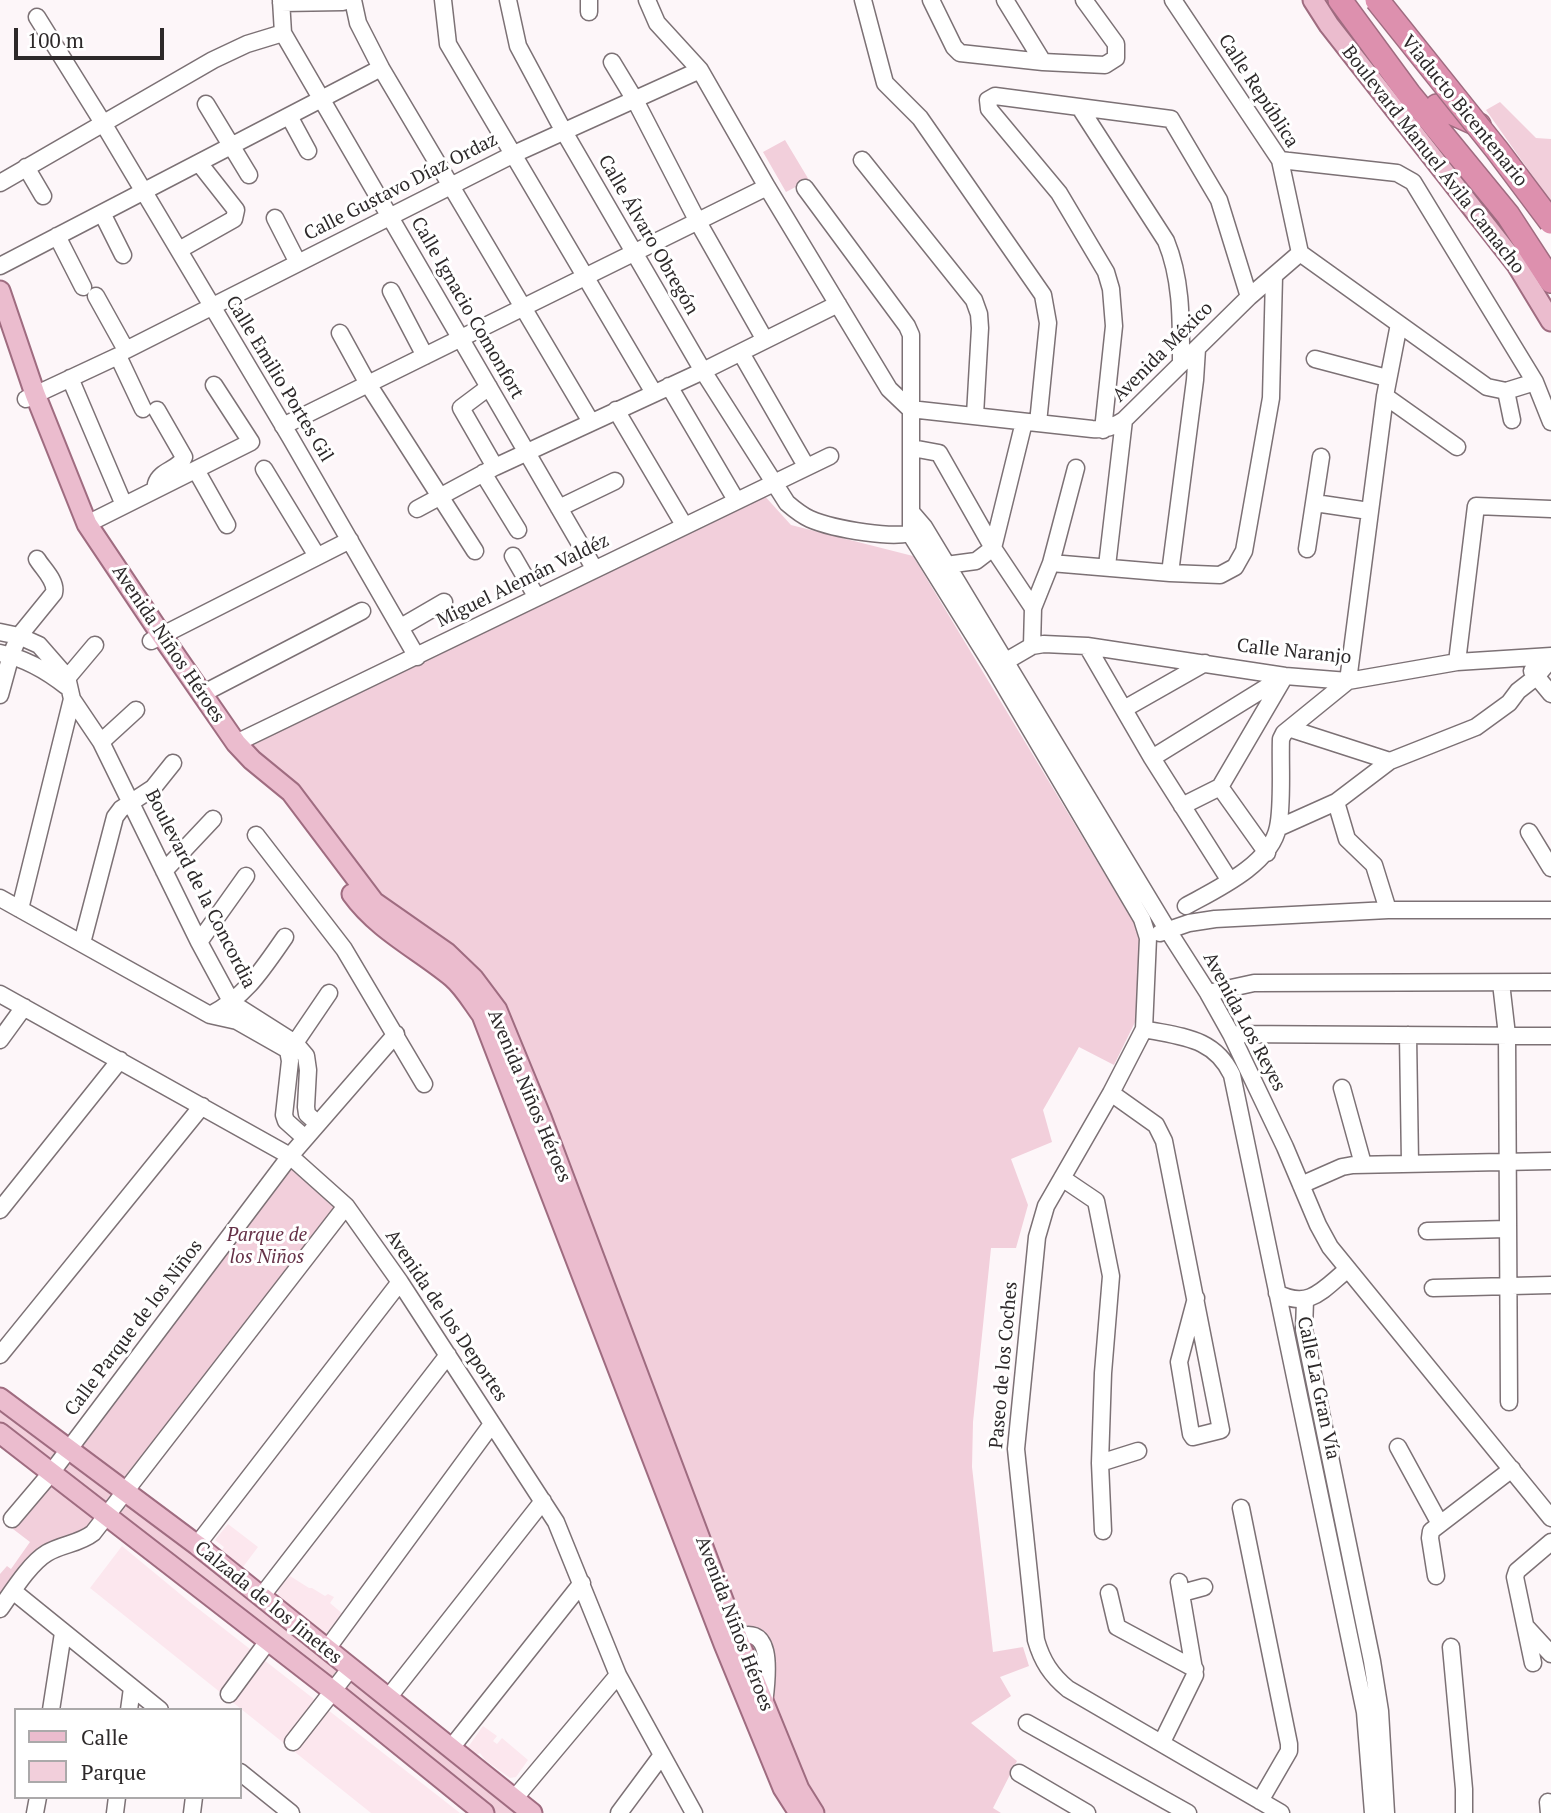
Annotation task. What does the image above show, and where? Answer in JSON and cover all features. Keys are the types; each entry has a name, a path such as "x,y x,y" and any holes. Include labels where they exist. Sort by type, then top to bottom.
{"highway":[{"name":"Boulevard Manuel Ávila Camacho","path":"1340,0 1401,83 1508,215 1551,281"},
{"name":"Boulevard Manuel Ávila Camacho","path":"1356,0 1551,256"},
{"name":"Viaducto Bicentenario","path":"1377,0 1551,222"},
{"path":"1437,106 1495,132"}],"main road":[{"name":"Boulevard Manuel Ávila Camacho","path":"1313,0 1517,265 1551,321"},
{"path":"1385,0 1495,132 1551,209"},
{"name":"Avenida Niños Héroes","path":"0,291 30,396 77,530 236,743 251,760 291,792 374,902 447,953 473,978 497,1010 533,1121 783,1788 799,1813"},
{"name":"Avenida Niños Héroes","path":"0,327 87,524 224,750 245,771 284,802 364,911 401,942 454,979 482,1015 533,1121"},
{"name":"Calzada de los Jinetes","path":"0,1398 197,1545 532,1813"},
{"name":"Calzada de los Jinetes","path":"0,1433 333,1691 484,1813"},
{"name":"Avenida Niños Héroes","path":"730,1641 764,1704 799,1789 814,1813"}],"street":[{"path":"443,0 448,44 587,277 736,500"},
{"name":"Calle Álvaro Obregón","path":"508,0 518,46 563,130 633,254 772,482"},
{"path":"647,0 657,23 700,70 889,390 910,409 1103,430 1114,326 1111,289 1106,272 1059,193 989,109 988,100 995,96 1171,119 1219,200 1249,297"},
{"path":"863,0 885,83 919,118 1043,295 1048,323 1031,422 993,548 976,561 946,565"},
{"path":"931,0 954,47 960,53 1043,62 1105,65 1116,58 1116,44 1084,0"},
{"path":"1005,0 1043,62"},
{"name":"Calle República","path":"1173,0 1280,160 1300,253"},
{"path":"0,183 212,60 247,44 283,33 281,1 348,1 381,68 591,422"},
{"name":"Calle Emilio Portes Gil","path":"37,17 284,426 417,657"},
{"name":"Calle Ignacio Comonfort","path":"283,33 594,568"},
{"path":"612,62 765,340"},
{"path":"0,266 381,68"},
{"name":"Calle Gustavo Díaz Ordaz","path":"30,396 122,353 563,130 700,70"},
{"path":"206,104 249,175"},
{"path":"1080,108 1166,241 1174,261 1180,298 1181,363"},
{"path":"289,116 308,151"},
{"path":"862,160 974,300 980,328 975,415"},
{"path":"1280,160 1397,173 1413,182 1535,382 1551,422"},
{"path":"179,250 234,219 236,215 236,210 199,163"},
{"path":"26,167 43,196"},
{"path":"284,426 767,187"},
{"path":"772,482 787,503 800,514 814,520 883,534 917,531 912,513 911,335 805,188"},
{"path":"102,213 122,255"},
{"path":"275,218 298,263"},
{"path":"57,236 90,292 150,409 184,457 181,463 159,477 156,489"},
{"path":"1300,253 1487,387 1506,391 1535,382"},
{"name":"Avenida México","path":"1103,430 1124,420 1249,297 1300,253"},
{"path":"1051,563 1220,575 1236,567 1244,551 1271,398 1274,276"},
{"path":"391,291 425,356"},
{"path":"417,509 489,470 703,371 838,304"},
{"path":"1186,906 1230,881 1267,853 1278,828 1281,739 1284,733 1348,681 1387,378 1399,324"},
{"path":"340,333 368,384 475,551"},
{"path":"1170,573 1197,349"},
{"path":"740,353 806,466"},
{"path":"1315,359 1387,378"},
{"path":"70,378 124,505"},
{"path":"87,524 251,442 214,386"},
{"path":"489,387 461,408 518,530"},
{"path":"1506,391 1512,420"},
{"path":"1385,396 1457,447"},
{"path":"616,410 684,525"},
{"path":"1107,566 1124,420"},
{"path":"912,448 939,453 993,548 1032,608"},
{"name":"Miguel Alemán Valdéz","path":"236,743 830,456"},
{"path":"1307,549 1321,457"},
{"path":"999,665 1032,646 1032,608 1051,563 1076,468"},
{"path":"264,469 317,556"},
{"path":"195,470 227,525"},
{"path":"559,508 615,481"},
{"path":"1315,503 1369,511"},
{"path":"1457,662 1476,506 1551,509"},
{"name":"Avenida Los Reyes","path":"917,531 946,565 1142,919 1148,938"},
{"name":"Avenida Los Reyes","path":"917,531 1208,993 1231,1034 1330,1247 1551,1518"},
{"path":"156,639 350,540"},
{"path":"513,556 536,596"},
{"path":"0,695 5,654 54,593 55,588 37,559"},
{"path":"401,627 444,602"},
{"path":"202,694 362,611"},
{"name":"Boulevard de la Concordia","path":"0,632 19,636 38,645 68,688 101,742 133,803 199,942 232,1003 295,1043"},
{"path":"20,909 68,688 95,645"},
{"name":"Calle Naranjo","path":"1032,646 1087,646 1285,676 1348,681 1457,662 1551,657"},
{"path":"1087,646 1152,758 1230,881"},
{"name":"Boulevard de la Concordia","path":"5,654 45,671 68,688"},
{"path":"1522,657 1551,694"},
{"path":"1278,828 1336,803 1390,761 1476,727 1509,703 1518,691 1536,677 1551,657"},
{"path":"1124,709 1205,663"},
{"path":"1152,758 1285,676"},
{"path":"1182,806 1220,787 1285,676"},
{"path":"101,742 136,710"},
{"path":"1291,729 1390,761"},
{"path":"82,943 115,817 121,809 153,788 173,764"},
{"path":"1220,787 1267,853"},
{"path":"1336,803 1347,839 1374,865 1388,910"},
{"path":"164,871 214,819"},
{"path":"1529,832 1551,869"},
{"path":"256,835 344,949 424,1084"},
{"path":"199,942 246,876"},
{"path":"0,898 210,1015 232,1003 261,972 285,937"},
{"path":"1148,938 1167,929 1202,920 1388,910 1551,910"},
{"name":"Paseo de los Coches","path":"1148,938 1144,1029 1111,1093 1046,1206 1037,1237 1016,1449 1035,1640 1046,1666 1061,1684 1281,1813"},
{"path":"1208,993 1254,983 1551,982"},
{"path":"1500,983 1507,1035 1509,1402"},
{"path":"317,1123 307,1114 306,1056 295,1043 329,993"},
{"name":"Avenida de los Deportes","path":"0,994 290,1156 346,1206 448,1355 565,1540 618,1675 694,1813"},
{"path":"0,1040 24,1007"},
{"name":"Boulevard de la Concordia","path":"210,1015 237,1021 288,1051 290,1061 284,1115 286,1121 305,1138"},
{"name":"Calle La Gran Vía","path":"1144,1029 1211,1047 1227,1064 1232,1075 1365,1712 1373,1813"},
{"name":"Calle Parque de los Niños","path":"12,1519 51,1473 290,1156 396,1034"},
{"path":"1231,1034 1551,1035"},
{"path":"1408,1035 1410,1163"},
{"path":"0,1210 120,1060"},
{"path":"1342,1088 1363,1164"},
{"path":"1111,1093 1141,1112 1161,1132 1196,1298 1221,1430 1194,1437 1191,1434 1179,1362 1196,1298"},
{"path":"0,1355 202,1106"},
{"path":"1301,1185 1342,1167 1363,1164 1551,1161"},
{"path":"1062,1178 1096,1201 1111,1276 1102,1373 1100,1463 1103,1531"},
{"path":"0,1609 39,1559 49,1551 85,1539 93,1533 346,1206"},
{"path":"1427,1231 1507,1229"},
{"name":"Calle La Gran Vía","path":"1348,1269 1314,1297 1305,1300 1304,1330 1373,1661 1381,1723 1386,1813"},
{"path":"197,1545 400,1282"},
{"path":"1433,1288 1551,1284"},
{"path":"1277,1293 1287,1298 1305,1300"},
{"path":"261,1597 448,1355"},
{"path":"327,1650 492,1424"},
{"path":"1398,1447 1440,1524"},
{"path":"1100,1463 1138,1451"},
{"path":"1436,1576 1431,1531 1512,1469"},
{"path":"388,1698 543,1502"},
{"path":"1241,1508 1289,1744 1289,1751 1260,1801"},
{"path":"1533,1663 1515,1577 1517,1571 1551,1542"},
{"path":"451,1748 582,1583"},
{"path":"1161,1742 1193,1683 1195,1669 1180,1587 1204,1587"},
{"path":"13,1591 157,1708"},
{"path":"1109,1593 1117,1627 1195,1669"},
{"path":"1527,1628 1551,1654"},
{"path":"51,1708 63,1633"},
{"path":"229,1694 268,1641"},
{"path":"1451,1647 1464,1813"},
{"path":"292,1742 350,1669"},
{"path":"514,1799 618,1675"},
{"path":"129,1708 132,1688"},
{"path":"1027,1723 1188,1813"},
{"path":"619,1813 662,1755"},
{"path":"1019,1773 1087,1813"},
{"path":"242,1774 275,1807 291,1813"}],"shaded area":[{"path":"228,1524 258,1547 240,1571 224,1559 227,1552 221,1552 224,1547 215,1540"},
{"path":"122,1546 460,1813 371,1813 90,1588"},
{"path":"290,1576 325,1596 328,1594 334,1597 330,1603 344,1615 324,1640 296,1620 300,1612 287,1607 276,1597 279,1592 276,1591"},
{"path":"483,1726 497,1736 493,1741 497,1744 502,1738 528,1760 516,1777 510,1778 485,1760 480,1753 474,1756 466,1750"}],"green space":[{"path":"1500,102 1536,138 1551,139 1551,202 1486,110"},
{"path":"785,140 809,180 786,192 763,152"},
{"path":"762,493 791,525 913,556 1142,940 1138,1016 1114,1065 1079,1047 1043,1110 1052,1142 1011,1159 1028,1205 1016,1248 991,1248 973,1422 972,1467 993,1652 1023,1647 1029,1666 1000,1677 1011,1696 971,1723 1017,1761 993,1808 1001,1813 826,1813 807,1781 767,1696 510,1018 381,896 291,778 250,748 249,744"},
{"name":"Parque de los Niños","path":"290,1158 343,1207 105,1515 0,1433 0,1399 68,1450"},
{"path":"50,1476 99,1517 0,1599 0,1574 7,1566 11,1569 30,1542 13,1529"},
{"path":"125,1493 528,1813 485,1813 107,1515"}]}
